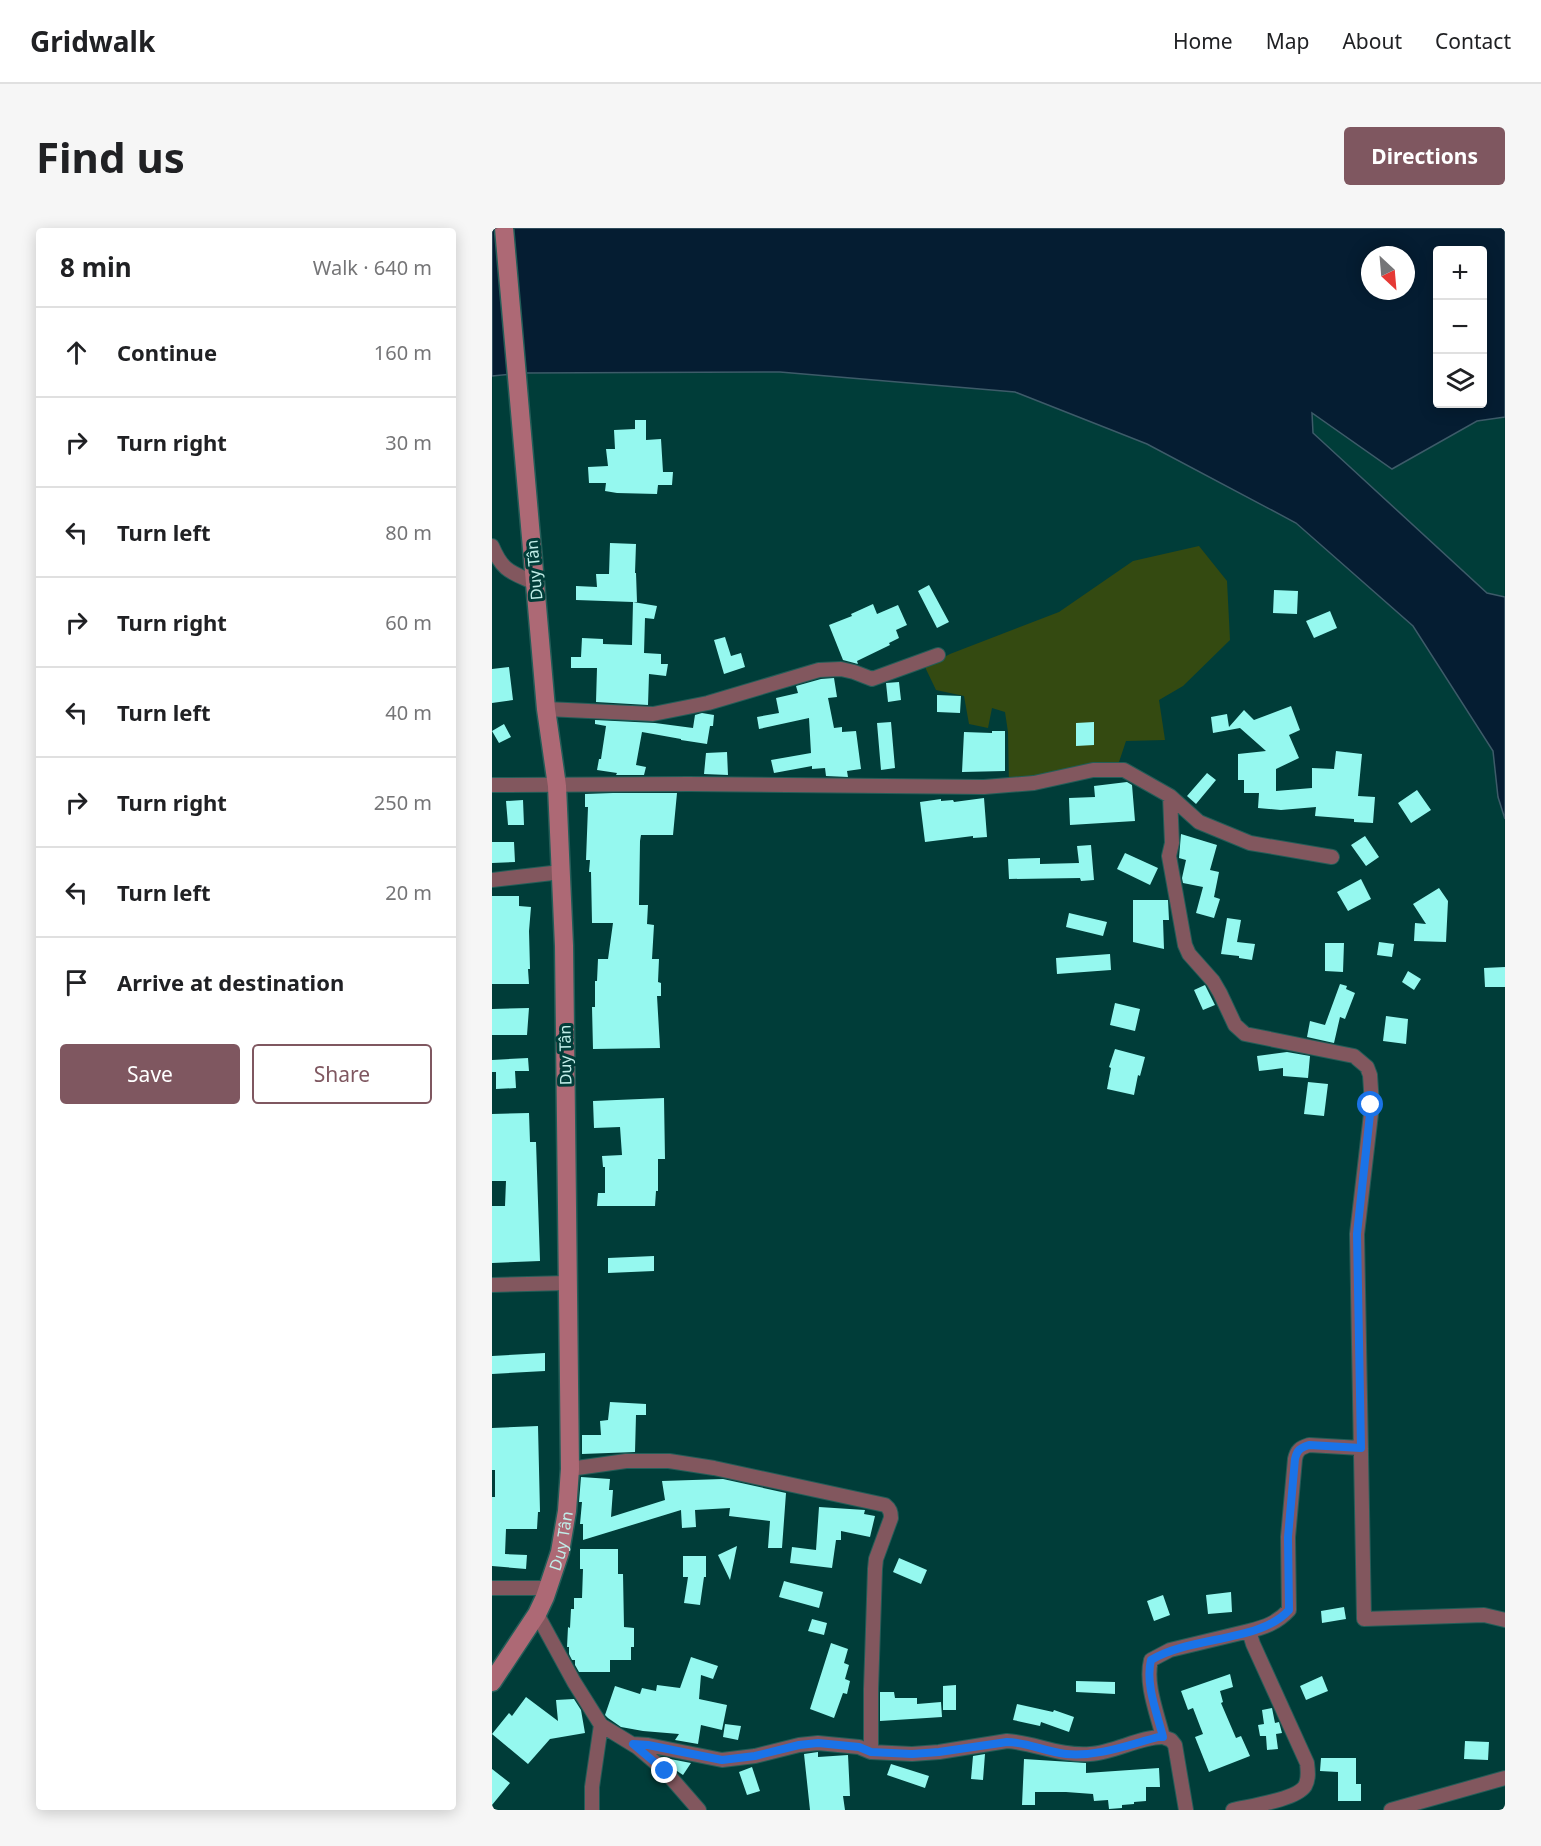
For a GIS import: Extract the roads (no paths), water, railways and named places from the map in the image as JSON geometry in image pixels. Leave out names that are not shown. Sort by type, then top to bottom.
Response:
[{"type":"street","name":"Duy Tân","points":[[492,1683],[537,1614],[548,1588],[560,1552],[567,1510],[570,1469],[564,946],[557,786],[546,709],[504,228]]},
{"type":"street","points":[[492,546],[502,565],[508,571],[535,583]]},
{"type":"street","points":[[546,709],[653,714],[708,703],[819,670],[842,669],[872,679],[938,655]]},
{"type":"street","points":[[492,786],[689,784],[984,787],[1034,783],[1094,770],[1124,770],[1170,796],[1198,822],[1250,843],[1332,857]]},
{"type":"street","points":[[1170,796],[1172,843],[1169,856],[1185,945],[1195,963],[1213,981],[1235,1025],[1245,1034],[1354,1056],[1367,1067],[1371,1075],[1371,1105],[1357,1234],[1364,1618],[1484,1615],[1505,1620]]},
{"type":"street","points":[[492,880],[561,872]]},
{"type":"street","points":[[492,1285],[567,1283]]},
{"type":"street","points":[[1163,1737],[1151,1686],[1149,1670],[1151,1660],[1170,1650],[1268,1626],[1289,1610],[1288,1537],[1297,1452],[1309,1445],[1361,1448]]},
{"type":"street","points":[[570,1469],[626,1461],[669,1461],[714,1468],[888,1507],[891,1518],[876,1559],[875,1569],[871,1752]]},
{"type":"street","points":[[492,1588],[548,1588]]},
{"type":"street","points":[[537,1614],[574,1682],[601,1725],[633,1744],[665,1771],[699,1810]]},
{"type":"street","points":[[1233,1810],[1295,1795],[1306,1785],[1308,1773],[1307,1763],[1249,1631]]},
{"type":"street","points":[[592,1810],[592,1787],[601,1725]]},
{"type":"street","points":[[633,1744],[722,1760],[755,1756],[799,1745],[818,1743],[859,1747],[871,1752],[912,1754],[1016,1742],[1066,1754],[1092,1754],[1163,1737],[1172,1740],[1175,1745],[1186,1810]]},
{"type":"street","points":[[1391,1810],[1505,1778]]},
{"type":"water","points":[[492,228],[1505,228],[1505,417],[1477,421],[1392,469],[1312,413],[1313,433],[1487,593],[1505,597],[1505,819],[1498,797],[1493,751],[1413,626],[1296,523],[1147,444],[1015,392],[780,372],[523,373],[492,376]]}]
